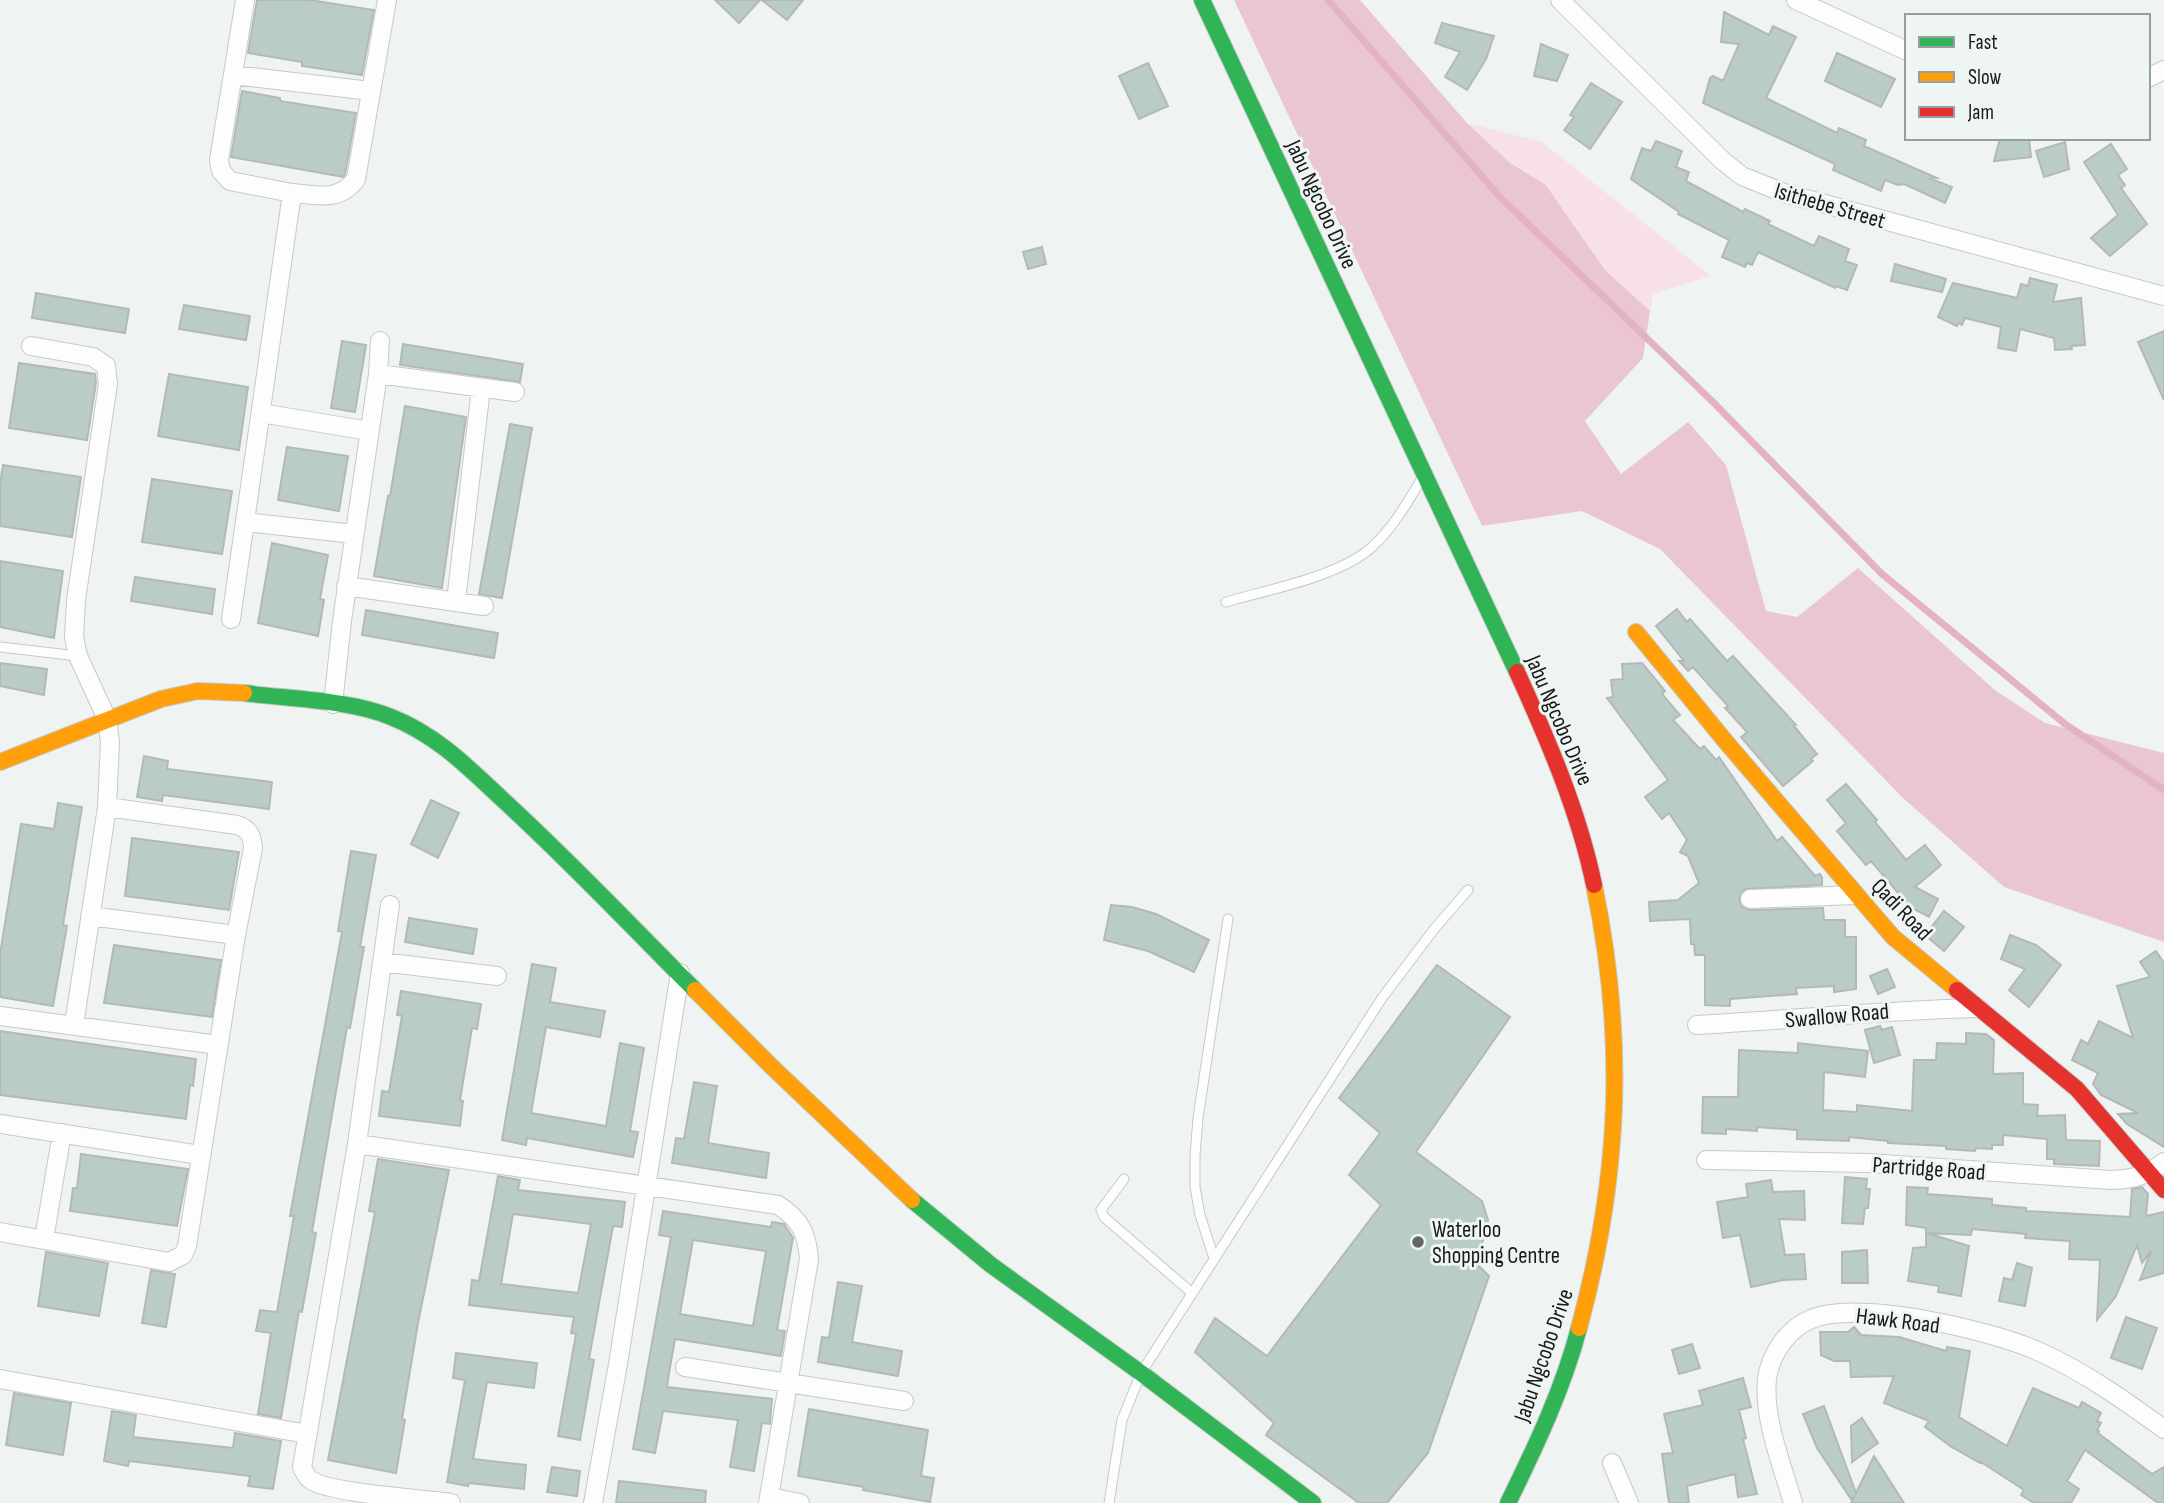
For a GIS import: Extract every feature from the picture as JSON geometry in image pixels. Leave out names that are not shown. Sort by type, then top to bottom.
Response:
[{"type":"street","points":[[245,0],[219,160],[221,171],[230,181],[237,183],[292,193],[331,196],[349,189],[356,179],[387,0]]},
{"type":"street","name":"Jabu Ngcobo Drive","points":[[1202,0],[1533,707],[1564,786],[1588,861],[1605,937],[1614,1013],[1613,1150],[1604,1221],[1589,1294],[1571,1356],[1548,1419],[1507,1503]]},
{"type":"street","name":"Isithebe Street","points":[[1560,0],[1704,145],[1742,176],[1784,193],[2164,296]]},
{"type":"street","points":[[1796,0],[1905,50]]},
{"type":"street","points":[[233,75],[371,91]]},
{"type":"street","points":[[231,620],[292,193]]},
{"type":"street","points":[[333,704],[346,586],[378,374],[380,341]]},
{"type":"street","points":[[31,346],[93,357],[106,366],[108,374],[76,600],[74,637],[78,656],[107,719],[110,742],[107,807],[74,1024]]},
{"type":"street","points":[[378,374],[515,391]]},
{"type":"street","points":[[456,601],[481,388]]},
{"type":"street","points":[[261,413],[369,431]]},
{"type":"street","points":[[245,522],[354,534]]},
{"type":"street","points":[[346,586],[484,606]]},
{"type":"street","name":"Qadi Road","points":[[1636,632],[1699,711],[1855,895],[1907,951],[2077,1089],[2157,1168],[2164,1190]]},
{"type":"street","points":[[0,762],[161,699],[198,691],[239,692],[362,708],[390,716],[419,729],[451,752],[537,831],[771,1066],[899,1189],[991,1265],[1141,1373],[1313,1503]]},
{"type":"street","points":[[0,1232],[169,1262],[183,1255],[187,1246],[236,935],[253,848],[250,832],[237,825],[107,807]]},
{"type":"street","points":[[1750,899],[1855,895]]},
{"type":"street","points":[[390,905],[357,1144],[303,1467],[305,1475],[314,1482],[342,1489],[451,1503]]},
{"type":"street","points":[[90,916],[236,935]]},
{"type":"street","points":[[382,962],[497,976]]},
{"type":"street","points":[[593,1503],[618,1364],[680,973]]},
{"type":"street","name":"Swallow Road","points":[[1697,1025],[1978,1007]]},
{"type":"street","points":[[0,1016],[218,1045]]},
{"type":"street","points":[[0,1125],[200,1155]]},
{"type":"street","points":[[44,1239],[62,1133]]},
{"type":"street","points":[[357,1144],[647,1184],[778,1205],[791,1213],[808,1240],[809,1259],[769,1500],[800,1503]]},
{"type":"street","name":"Partridge Road","points":[[1706,1160],[1868,1163],[2111,1180],[2130,1179],[2157,1168]]},
{"type":"street","name":"Hawk Road","points":[[1793,1503],[1771,1424],[1767,1378],[1777,1351],[1785,1339],[1809,1320],[1821,1317],[1843,1313],[1891,1317],[1956,1327],[2015,1342],[2067,1365],[2164,1429]]},
{"type":"street","points":[[685,1367],[904,1401]]},
{"type":"street","points":[[0,1379],[307,1434]]},
{"type":"street","points":[[1612,1463],[1629,1503]]},
{"type":"lane","points":[[1226,602],[1336,568],[1359,558],[1390,529],[1424,475]]},
{"type":"lane","points":[[0,647],[78,656]]},
{"type":"lane","points":[[1109,1503],[1122,1420],[1141,1373],[1382,998],[1434,928],[1468,890]]},
{"type":"lane","points":[[1214,1258],[1200,1215],[1195,1187],[1195,1156],[1198,1118],[1228,919]]},
{"type":"lane","points":[[1124,1179],[1101,1210],[1104,1217],[1192,1293]]},
{"type":"shaded area","points":[[1234,0],[1360,0],[1467,123],[1510,163],[1545,184],[1605,270],[1650,311],[1643,358],[1585,421],[1621,474],[1688,422],[1726,465],[1766,611],[1797,617],[1858,568],[1996,691],[2045,723],[2164,753],[2164,942],[2004,887],[1904,799],[1660,549],[1582,511],[1482,526]]},
{"type":"shaded area","points":[[1467,123],[1542,142],[1711,276],[1653,294],[1650,311],[1605,270],[1545,184],[1510,163]]},
{"type":"building","points":[[257,0],[310,0],[374,10],[362,75],[302,66],[302,62],[248,53]]},
{"type":"building","points":[[715,0],[760,0],[739,23]]},
{"type":"building","points":[[762,0],[803,0],[787,20]]},
{"type":"building","points":[[1724,12],[1769,35],[1773,26],[1796,37],[1766,98],[1837,133],[1839,128],[1866,140],[1864,146],[1937,178],[1931,179],[1952,187],[1945,203],[1904,184],[1898,185],[1885,180],[1881,191],[1833,170],[1835,164],[1703,103],[1710,78],[1713,76],[1723,81],[1739,44],[1721,42]]},
{"type":"building","points":[[1442,23],[1494,36],[1486,59],[1467,90],[1445,77],[1460,52],[1435,43]]},
{"type":"building","points":[[1541,44],[1568,55],[1557,81],[1534,76]]},
{"type":"building","points":[[1837,53],[1895,79],[1881,107],[1825,81]]},
{"type":"building","points":[[1148,63],[1168,106],[1139,119],[1119,76]]},
{"type":"building","points":[[1591,83],[1622,102],[1590,149],[1564,130],[1574,117],[1570,115]]},
{"type":"building","points":[[242,91],[280,98],[280,101],[356,113],[343,177],[231,157]]},
{"type":"building","points":[[1999,140],[2029,140],[2031,157],[1994,161]]},
{"type":"building","points":[[1656,141],[1682,151],[1676,167],[1689,172],[1686,181],[1743,212],[1745,209],[1770,221],[1768,224],[1814,246],[1819,236],[1849,249],[1845,261],[1857,265],[1847,290],[1836,286],[1835,288],[1758,252],[1752,265],[1747,263],[1745,267],[1722,257],[1729,240],[1678,214],[1679,212],[1631,179],[1642,148],[1651,151]]},
{"type":"building","points":[[2065,142],[2069,169],[2044,177],[2036,151]]},
{"type":"building","points":[[2111,144],[2127,169],[2118,175],[2125,185],[2121,188],[2147,224],[2110,256],[2091,238],[2118,215],[2084,162]]},
{"type":"building","points":[[1042,247],[1046,264],[1028,269],[1023,252]]},
{"type":"building","points":[[1895,264],[1946,279],[1942,292],[1891,281]]},
{"type":"building","points":[[2030,278],[2057,285],[2053,302],[2081,298],[2085,345],[2055,350],[2054,338],[2020,329],[2016,351],[1998,348],[2001,327],[1965,318],[1962,325],[1958,323],[1957,326],[1938,317],[1953,283],[2017,298],[2021,284],[2028,286]]},
{"type":"building","points":[[36,293],[129,309],[125,333],[32,318]]},
{"type":"building","points":[[184,305],[250,316],[246,340],[179,329]]},
{"type":"building","points":[[2164,331],[2164,400],[2138,342]]},
{"type":"building","points":[[342,341],[366,345],[355,412],[331,408]]},
{"type":"building","points":[[403,344],[523,364],[520,382],[400,365]]},
{"type":"building","points":[[19,363],[95,374],[87,440],[9,428]]},
{"type":"building","points":[[169,374],[248,387],[239,450],[158,436]]},
{"type":"building","points":[[405,406],[466,417],[442,588],[374,576]]},
{"type":"building","points":[[510,424],[532,428],[502,598],[479,594]]},
{"type":"building","points":[[287,447],[348,456],[339,511],[278,500]]},
{"type":"building","points":[[3,465],[81,477],[72,537],[0,526],[0,483]]},
{"type":"building","points":[[152,479],[232,491],[222,554],[142,542]]},
{"type":"building","points":[[272,543],[328,555],[320,599],[324,600],[318,636],[258,623]]},
{"type":"building","points":[[0,561],[63,571],[54,638],[0,627]]},
{"type":"building","points":[[135,577],[215,589],[212,614],[131,601]]},
{"type":"building","points":[[1677,609],[1687,622],[1690,619],[1727,661],[1733,656],[1796,725],[1794,726],[1817,754],[1811,759],[1813,761],[1783,786],[1741,737],[1747,732],[1725,708],[1728,706],[1693,667],[1688,671],[1679,661],[1684,661],[1656,626]]},
{"type":"building","points":[[366,610],[498,633],[494,658],[362,635]]},
{"type":"building","points":[[0,663],[47,669],[44,695],[0,686]]},
{"type":"building","points":[[1642,663],[1665,691],[1662,694],[1680,715],[1673,720],[1700,749],[1704,746],[1716,760],[1719,757],[1777,841],[1782,837],[1815,876],[1820,874],[1822,877],[1822,885],[1745,889],[1739,899],[1741,906],[1750,910],[1823,908],[1824,920],[1845,920],[1845,937],[1856,937],[1856,989],[1834,992],[1834,986],[1796,988],[1797,994],[1730,999],[1730,1006],[1705,1005],[1705,955],[1695,955],[1694,944],[1691,944],[1690,919],[1650,921],[1649,902],[1678,900],[1699,883],[1688,856],[1680,852],[1687,840],[1669,813],[1662,819],[1645,797],[1668,780],[1607,698],[1613,697],[1611,680],[1623,679],[1622,664]]},
{"type":"building","points":[[144,756],[168,761],[167,769],[272,782],[269,809],[163,795],[162,801],[137,797]]},
{"type":"building","points":[[1846,784],[1906,860],[1925,845],[1941,865],[1915,887],[1938,899],[1929,917],[1910,907],[1871,861],[1866,865],[1837,831],[1846,823],[1827,800]]},
{"type":"building","points":[[431,800],[459,813],[438,858],[411,844]]},
{"type":"building","points":[[58,803],[82,807],[63,925],[67,926],[53,1006],[0,997],[0,954],[21,824],[54,829]]},
{"type":"building","points":[[132,838],[239,852],[229,910],[125,896]]},
{"type":"building","points":[[351,851],[376,855],[360,947],[364,947],[350,1028],[347,1027],[312,1232],[316,1233],[302,1312],[299,1311],[281,1418],[258,1414],[271,1333],[256,1331],[260,1310],[277,1312],[294,1216],[290,1216],[342,932],[338,931]]},
{"type":"building","points":[[1111,905],[1132,907],[1156,914],[1209,940],[1194,972],[1148,951],[1104,940]]},
{"type":"building","points":[[1944,911],[1964,927],[1944,951],[1925,935]]},
{"type":"building","points":[[409,918],[477,929],[473,954],[405,942]]},
{"type":"building","points":[[2010,935],[2036,945],[2061,965],[2029,1007],[2009,990],[2025,969],[2001,959]]},
{"type":"building","points":[[114,945],[221,960],[212,1017],[104,1003]]},
{"type":"building","points":[[2156,951],[2164,963],[2164,1147],[2127,1124],[2118,1114],[2138,1113],[2101,1095],[2093,1084],[2098,1073],[2072,1060],[2081,1040],[2088,1044],[2099,1021],[2133,1038],[2117,986],[2150,977],[2140,962]]},
{"type":"building","points":[[532,964],[556,968],[550,1002],[605,1011],[600,1037],[546,1027],[531,1113],[606,1126],[620,1043],[644,1048],[630,1131],[638,1132],[633,1157],[527,1138],[526,1145],[502,1140]]},
{"type":"building","name":"Waterloo Shopping Centre","points":[[1437,965],[1510,1017],[1416,1152],[1482,1201],[1488,1220],[1477,1264],[1489,1276],[1428,1453],[1387,1503],[1359,1503],[1266,1435],[1274,1423],[1195,1352],[1215,1318],[1267,1356],[1381,1205],[1349,1175],[1380,1133],[1339,1098]]},
{"type":"building","points":[[1887,969],[1895,987],[1878,994],[1870,976]]},
{"type":"building","points":[[401,991],[481,1004],[477,1029],[472,1028],[460,1100],[463,1101],[460,1126],[379,1116],[382,1091],[389,1092],[402,1016],[397,1015]]},
{"type":"building","points":[[1880,1026],[1882,1030],[1892,1027],[1900,1055],[1874,1063],[1865,1030]]},
{"type":"building","points":[[0,1031],[196,1059],[186,1119],[0,1095]]},
{"type":"building","points":[[1966,1033],[1986,1034],[1994,1040],[1993,1074],[2023,1073],[2023,1104],[2038,1105],[2037,1116],[2065,1115],[2066,1140],[2100,1141],[2099,1166],[2054,1164],[2054,1159],[2047,1159],[2047,1139],[2003,1135],[2003,1145],[1992,1145],[1992,1149],[1976,1148],[1975,1151],[1849,1137],[1849,1141],[1797,1139],[1797,1130],[1757,1127],[1757,1131],[1726,1129],[1726,1134],[1702,1133],[1703,1097],[1738,1097],[1739,1050],[1798,1053],[1798,1043],[1868,1051],[1865,1077],[1824,1072],[1823,1110],[1857,1112],[1857,1105],[1912,1111],[1914,1060],[1936,1060],[1937,1043],[1966,1044]]},
{"type":"building","points":[[694,1082],[717,1086],[708,1143],[769,1153],[766,1178],[672,1163],[676,1138],[684,1139]]},
{"type":"building","points":[[81,1154],[188,1169],[177,1226],[70,1211],[73,1188],[77,1188]]},
{"type":"building","points":[[378,1159],[449,1170],[418,1323],[396,1473],[328,1460],[375,1212],[369,1211]]},
{"type":"building","points":[[498,1176],[520,1180],[518,1190],[625,1202],[622,1227],[613,1226],[589,1359],[594,1360],[580,1440],[558,1436],[576,1334],[571,1333],[574,1317],[469,1305],[472,1280],[479,1281]],"holes":[[[513,1214],[591,1224],[578,1293],[501,1284]]]},
{"type":"building","points":[[1845,1177],[1867,1179],[1866,1189],[1870,1189],[1863,1224],[1842,1223]]},
{"type":"building","points":[[1771,1180],[1773,1192],[1804,1191],[1805,1220],[1779,1219],[1785,1255],[1804,1254],[1806,1279],[1783,1280],[1751,1287],[1740,1235],[1723,1238],[1717,1202],[1748,1197],[1746,1184]]},
{"type":"building","points":[[1907,1187],[1928,1188],[1927,1194],[1992,1199],[1992,1205],[2026,1208],[2026,1211],[2130,1217],[2132,1189],[2142,1187],[2148,1194],[2146,1216],[2164,1212],[2164,1273],[2140,1280],[2151,1251],[2142,1263],[2137,1245],[2116,1296],[2097,1320],[2100,1260],[2069,1259],[2070,1241],[2025,1238],[2026,1234],[1972,1229],[1971,1235],[1927,1233],[1969,1246],[1961,1296],[1938,1292],[1939,1286],[1908,1281],[1913,1248],[1926,1247],[1926,1228],[1906,1225]]},
{"type":"building","points":[[663,1211],[771,1227],[772,1222],[784,1224],[793,1238],[777,1330],[785,1331],[781,1356],[675,1339],[669,1373],[667,1387],[772,1399],[770,1424],[762,1423],[754,1471],[730,1467],[738,1420],[663,1411],[655,1453],[633,1449],[671,1237],[659,1235]],"holes":[[[693,1240],[766,1251],[753,1326],[680,1314]]]},
{"type":"building","points":[[1867,1250],[1868,1283],[1842,1283],[1842,1252]]},
{"type":"building","points":[[46,1252],[108,1263],[99,1316],[38,1306]]},
{"type":"building","points":[[2017,1263],[2032,1268],[2025,1306],[1999,1301],[2004,1278],[2012,1280]]},
{"type":"building","points":[[151,1270],[175,1274],[166,1327],[142,1323]]},
{"type":"building","points":[[838,1282],[862,1286],[852,1342],[902,1351],[898,1376],[818,1362],[822,1337],[829,1338]]},
{"type":"building","points":[[2126,1317],[2157,1328],[2142,1369],[2111,1358]]},
{"type":"building","points":[[1854,1327],[1861,1335],[1899,1337],[1946,1351],[1947,1347],[1970,1351],[1959,1417],[2007,1446],[2033,1388],[2079,1408],[2082,1402],[2101,1413],[2097,1421],[2101,1423],[2098,1433],[2152,1474],[2164,1467],[2164,1503],[2158,1503],[2085,1450],[2067,1481],[2079,1489],[2071,1503],[2034,1503],[2021,1495],[2024,1490],[1950,1446],[1925,1427],[1929,1421],[1884,1403],[1894,1376],[1851,1377],[1850,1361],[1834,1361],[1821,1355],[1820,1332],[1848,1332]]},
{"type":"building","points":[[1692,1344],[1700,1368],[1679,1374],[1672,1350]]},
{"type":"building","points":[[456,1353],[537,1363],[534,1388],[487,1382],[473,1459],[526,1465],[524,1489],[447,1482],[465,1380],[453,1378]]},
{"type":"building","points":[[1743,1378],[1751,1407],[1739,1410],[1746,1438],[1743,1439],[1757,1494],[1738,1497],[1735,1474],[1687,1486],[1689,1503],[1669,1503],[1662,1454],[1673,1453],[1664,1414],[1703,1405],[1699,1391]]},
{"type":"building","points":[[14,1393],[71,1403],[63,1455],[6,1445]]},
{"type":"building","points":[[1824,1406],[1856,1493],[1874,1456],[1904,1503],[1851,1503],[1854,1497],[1851,1499],[1817,1448],[1803,1414]]},
{"type":"building","points":[[809,1409],[928,1430],[921,1476],[934,1478],[930,1502],[798,1476]]},
{"type":"building","points":[[112,1411],[136,1415],[133,1437],[233,1448],[235,1433],[281,1441],[273,1489],[248,1486],[250,1476],[129,1461],[128,1466],[104,1461]]},
{"type":"building","points":[[1862,1418],[1878,1443],[1852,1462],[1851,1426]]},
{"type":"building","points":[[552,1467],[580,1471],[577,1496],[547,1492]]},
{"type":"building","points":[[619,1481],[706,1491],[705,1503],[616,1503]]},
{"type":"waterway","points":[[1328,0],[1500,197],[1712,401],[1882,574],[2065,724],[2164,790]]},
{"type":"traffic: fast","points":[[1202,0],[1517,672]]},
{"type":"traffic: fast","points":[[244,693],[357,707],[391,717],[422,732],[464,763],[527,822],[695,990]]},
{"type":"traffic: fast","points":[[912,1200],[991,1265],[1141,1373],[1313,1503]]},
{"type":"traffic: fast","points":[[1508,1503],[1557,1395],[1579,1328]]},
{"type":"traffic: slow","points":[[1636,632],[1893,937],[1957,990]]},
{"type":"traffic: slow","points":[[0,762],[161,699],[198,691],[244,693]]},
{"type":"traffic: slow","points":[[1579,1328],[1603,1217],[1614,1108],[1611,998],[1594,885]]},
{"type":"traffic: slow","points":[[695,990],[912,1200]]},
{"type":"traffic: jam","points":[[1517,672],[1571,803],[1594,885]]},
{"type":"traffic: jam","points":[[1957,990],[2077,1089],[2164,1190]]},
{"type":"place","name":"Waterloo Shopping Centre","points":[[1418,1242]]}]
